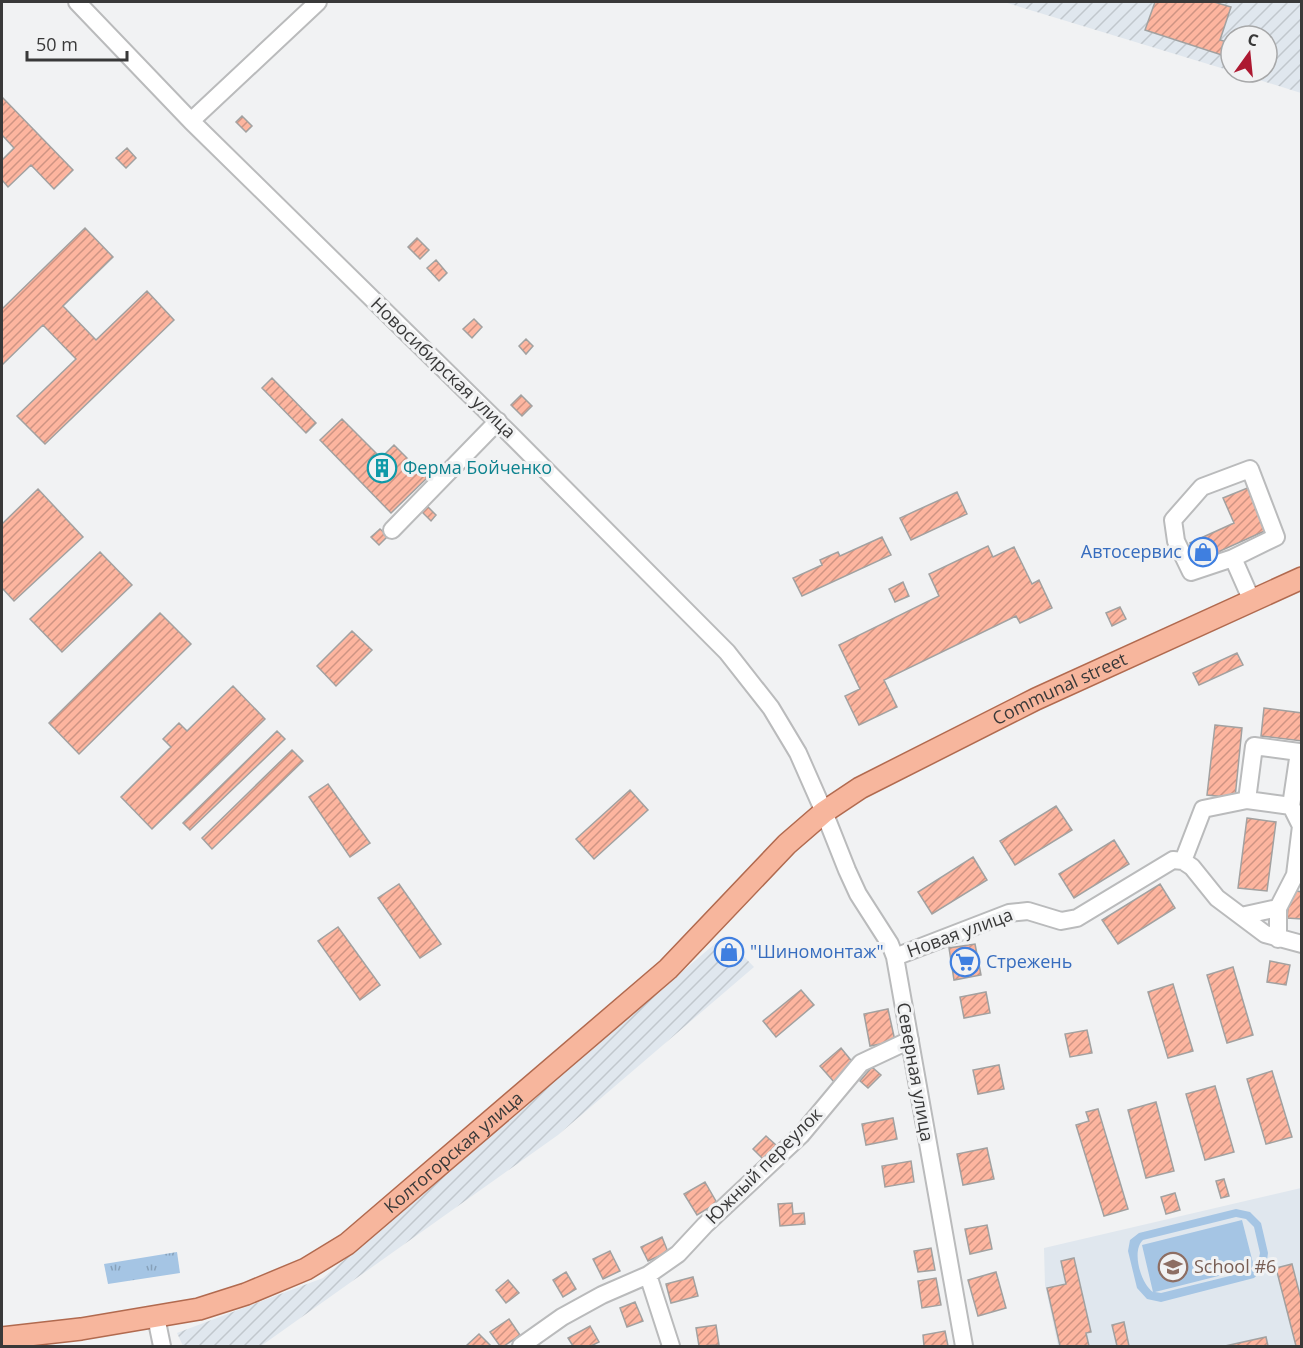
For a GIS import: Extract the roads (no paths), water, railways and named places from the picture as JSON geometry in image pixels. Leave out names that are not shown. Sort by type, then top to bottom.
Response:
[{"type":"main road","name":"Communal street","points":[[824,812],[860,788],[1036,699],[1302,578]]},
{"type":"main road","name":"Колтогорская улица","points":[[2,1338],[199,1309],[246,1294],[306,1269],[347,1244],[668,969],[787,844],[824,812]]},
{"type":"street","name":"Новосибирская улица","points":[[77,2],[191,122],[498,421],[727,652],[771,708],[793,744],[824,812]]},
{"type":"street","points":[[191,122],[318,2]]},
{"type":"street","points":[[392,530],[498,421]]},
{"type":"street","points":[[1250,469],[1276,537],[1233,558],[1191,572],[1176,541],[1173,520],[1202,487],[1250,469]]},
{"type":"street","points":[[1233,558],[1252,602]]},
{"type":"street","points":[[1247,800],[1254,746],[1299,752],[1298,773],[1291,806],[1301,826],[1298,875],[1278,908],[1278,939]]},
{"type":"street","points":[[1291,806],[1247,800],[1203,809],[1183,861],[1192,867],[1217,898],[1265,934],[1302,944]]},
{"type":"street","name":"Северная улица","points":[[824,812],[858,894],[890,944],[895,957],[964,1347]]},
{"type":"street","name":"Новая улица","points":[[895,957],[1009,913],[1028,911],[1061,921],[1077,918],[1173,861],[1183,861]]},
{"type":"street","points":[[1241,916],[1278,908]]},
{"type":"street","name":"Южный переулок","points":[[521,1347],[562,1317],[602,1295],[648,1275],[678,1254],[705,1225],[801,1135],[861,1063],[910,1040]]},
{"type":"street","points":[[648,1275],[671,1347]]},
{"type":"street","points":[[156,1317],[162,1347]]},
{"type":"place","name":"Ферма Бойченко","points":[[382,468]]},
{"type":"place","name":"Автосервис","points":[[1203,552]]},
{"type":"place","name":"\"Шиномонтаж\"","points":[[729,952]]},
{"type":"place","name":"Стрежень","points":[[965,962]]},
{"type":"place","name":"School #6","points":[[1173,1267]]}]
